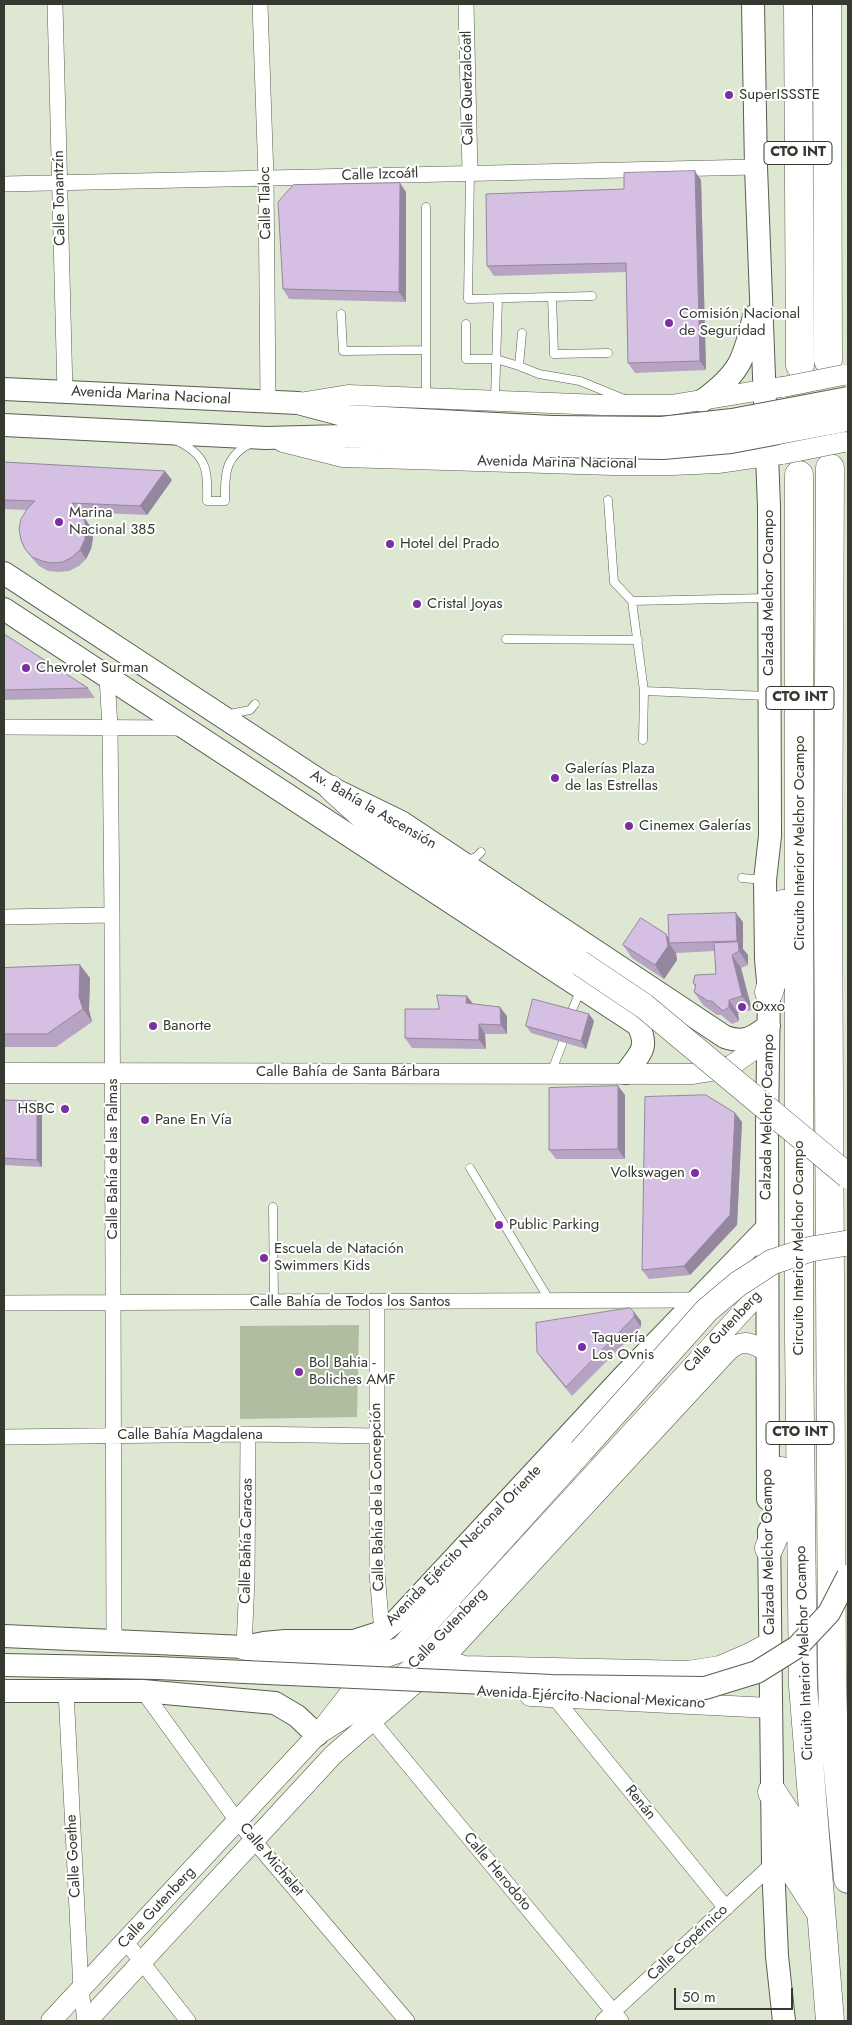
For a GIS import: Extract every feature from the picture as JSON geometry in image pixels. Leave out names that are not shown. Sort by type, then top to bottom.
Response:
[{"type":"highway","name":"CTO INT","points":[[798,4],[800,365]]},
{"type":"highway","name":"CTO INT","points":[[827,4],[843,381]]},
{"type":"highway","name":"Circuito Interior Melchor Ocampo","points":[[783,457],[800,552],[799,1337],[803,1686],[830,2021]]},
{"type":"highway","name":"Circuito Interior Melchor Ocampo","points":[[830,468],[828,895],[833,1716],[848,1879]]},
{"type":"highway","points":[[800,552],[830,655]]},
{"type":"highway","points":[[830,552],[845,584],[848,694]]},
{"type":"highway","points":[[769,992],[779,958],[783,901],[800,844]]},
{"type":"highway","points":[[769,1548],[781,1520],[783,1381],[799,1337]]},
{"type":"highway","points":[[833,1716],[848,1742]]},
{"type":"highway","points":[[772,1792],[789,1818],[794,1871],[820,1912]]},
{"type":"main road","name":"Calzada Melchor Ocampo","points":[[753,4],[756,167],[761,284],[783,457],[769,598],[770,836],[765,880],[766,959],[769,992],[767,1351],[773,1864],[776,1956],[784,2021]]},
{"type":"main road","points":[[702,401],[723,386],[735,372],[743,358],[761,284]]},
{"type":"main road","name":"Avenida Marina Nacional","points":[[4,425],[266,438],[551,436],[661,428],[732,420],[843,381]]},
{"type":"main road","points":[[783,457],[843,381]]},
{"type":"main road","name":"Avenida Marina Nacional","points":[[4,388],[298,403],[347,416],[663,448],[847,435]]},
{"type":"main road","name":"Av. Bahía la Ascensión","points":[[4,573],[331,788],[401,822],[725,1037],[735,1040],[746,1040],[769,1033]]},
{"type":"main road","name":"Av. Bahía la Ascensión","points":[[4,609],[638,1026],[644,1038],[643,1047],[626,1073]]},
{"type":"main road","points":[[331,788],[385,837],[644,1006],[848,1176]]},
{"type":"main road","name":"Avenida Ejército Nacional Oriente","points":[[4,1636],[244,1647],[284,1641],[354,1641],[382,1632],[396,1622],[622,1378],[767,1228]]},
{"type":"main road","points":[[244,1647],[337,1660],[358,1661],[376,1658],[402,1649],[707,1310],[738,1284],[772,1262],[811,1249],[848,1243]]},
{"type":"main road","points":[[4,1665],[158,1668],[552,1686],[705,1688],[757,1672],[797,1647],[829,1613],[848,1576]]},
{"type":"main road","points":[[4,1691],[144,1691],[275,1702],[297,1716],[317,1735]]},
{"type":"street","name":"Calle Tonantzín","points":[[55,4],[64,392]]},
{"type":"street","name":"Calle Tlaloc","points":[[260,4],[266,178],[268,402]]},
{"type":"street","name":"Calle Quetzalcóatl","points":[[466,4],[470,172]]},
{"type":"street","name":"Calle Izcoátl","points":[[4,184],[756,167]]},
{"type":"street","name":"Avenida Marina Nacional","points":[[298,403],[348,395],[642,406],[672,405],[774,388],[843,381]]},
{"type":"street","name":"Avenida Marina Nacional","points":[[266,438],[343,457],[673,465],[783,457],[847,435]]},
{"type":"street","name":"Calle Bahía de las Palmas","points":[[107,677],[110,726],[112,915],[114,1641]]},
{"type":"street","points":[[4,726],[185,728]]},
{"type":"street","points":[[4,917],[112,915]]},
{"type":"street","points":[[693,1074],[724,1069],[732,1065],[769,1033]]},
{"type":"street","name":"Calle Bahía de Santa Bárbara","points":[[4,1073],[693,1074]]},
{"type":"street","points":[[693,1074],[721,1085],[767,1124]]},
{"type":"street","name":"Calle Gutenberg","points":[[86,2021],[142,1964],[333,1756],[443,1659],[661,1411],[767,1285]]},
{"type":"street","name":"Calle Bahía de Todos los Santos","points":[[4,1303],[377,1303],[696,1300]]},
{"type":"street","name":"Calle Bahía de la Concepción","points":[[377,1303],[377,1573],[382,1632]]},
{"type":"street","name":"Calle Gutenberg","points":[[51,2021],[317,1735],[374,1700],[425,1657],[661,1411],[734,1346],[748,1342],[767,1351]]},
{"type":"street","points":[[622,1378],[661,1411]]},
{"type":"street","name":"Calle Bahía Magdalena","points":[[4,1437],[114,1434],[376,1436]]},
{"type":"street","name":"Calle Bahía Caracas","points":[[244,1647],[247,1580],[248,1434]]},
{"type":"street","points":[[443,1659],[464,1666],[688,1672],[720,1666],[750,1654],[770,1642]]},
{"type":"street","points":[[317,1735],[350,1693],[402,1649]]},
{"type":"street","name":"Avenida Ejército Nacional Mexicano","points":[[411,1688],[771,1708]]},
{"type":"street","name":"Calle Michelet","points":[[144,1691],[238,1822],[407,2021]]},
{"type":"street","name":"Calle Goethe","points":[[66,1692],[81,1990],[86,2021]]},
{"type":"street","name":"Renán","points":[[554,1697],[726,1908]]},
{"type":"street","name":"Calle Herodoto","points":[[373,1722],[612,2018]]},
{"type":"street","name":"Calle Copérnico","points":[[612,2018],[773,1864]]},
{"type":"street","points":[[126,1942],[188,2021]]},
{"type":"lane","points":[[470,172],[468,299],[592,296]]},
{"type":"lane","points":[[426,206],[426,398]]},
{"type":"lane","points":[[552,297],[554,354],[608,353]]},
{"type":"lane","points":[[495,401],[498,299]]},
{"type":"lane","points":[[341,314],[343,350],[425,350]]},
{"type":"lane","points":[[466,324],[466,358],[496,359],[539,374],[580,381],[642,406]]},
{"type":"lane","points":[[519,366],[522,333]]},
{"type":"lane","points":[[159,433],[189,447],[199,454],[205,466],[208,479],[207,501],[225,501],[225,479],[230,460],[250,443],[266,438]]},
{"type":"lane","points":[[608,500],[614,582],[632,601],[638,640],[644,690],[643,740]]},
{"type":"lane","points":[[632,601],[769,598]]},
{"type":"lane","points":[[506,639],[638,640]]},
{"type":"lane","points":[[644,690],[770,696]]},
{"type":"lane","points":[[211,709],[234,714],[250,710],[255,704]]},
{"type":"lane","points":[[457,860],[469,860],[476,857],[480,852]]},
{"type":"lane","points":[[742,878],[765,880]]},
{"type":"lane","points":[[570,1015],[582,988]]},
{"type":"lane","points":[[551,1073],[562,1042]]},
{"type":"lane","points":[[470,1168],[550,1301]]},
{"type":"lane","points":[[273,1207],[274,1303]]},
{"type":"green space","name":"Bol Bahia - Boliches AMF","points":[[359,1325],[357,1417],[240,1419],[240,1326]]},
{"type":"building","name":"Comisión Nacional de Seguridad","points":[[695,171],[700,361],[628,363],[626,263],[487,266],[486,194],[624,189],[624,173]]},
{"type":"building","points":[[400,183],[399,292],[283,289],[278,202],[293,185]]},
{"type":"building","name":"Marina Nacional 385","points":[[4,462],[165,471],[140,506],[72,503],[84,517],[85,539],[80,550],[72,557],[63,562],[52,563],[32,557],[25,549],[19,529],[21,519],[35,501],[4,500]]},
{"type":"building","name":"Chevrolet Surman","points":[[4,634],[88,688],[4,690]]},
{"type":"building","points":[[736,913],[737,941],[669,943],[668,915]]},
{"type":"building","points":[[641,918],[666,934],[668,946],[655,965],[623,945]]},
{"type":"building","points":[[738,942],[739,951],[732,955],[742,996],[729,1000],[729,1007],[723,1011],[712,1001],[708,1001],[694,992],[696,985],[693,983],[695,975],[716,974],[714,943]]},
{"type":"building","points":[[80,965],[79,997],[83,1009],[47,1034],[4,1034],[4,968]]},
{"type":"building","points":[[437,995],[467,996],[466,1003],[500,1007],[501,1025],[479,1024],[479,1040],[405,1038],[405,1009],[439,1009]]},
{"type":"building","points":[[533,999],[589,1014],[581,1041],[526,1026]]},
{"type":"building","points":[[618,1086],[618,1149],[549,1150],[549,1088]]},
{"type":"building","name":"Volkswagen","points":[[706,1095],[735,1113],[730,1215],[684,1266],[642,1270],[645,1097]]},
{"type":"building","points":[[4,1100],[37,1101],[37,1160],[4,1158]]},
{"type":"building","name":"Taquería Los Ovnis","points":[[630,1308],[634,1312],[634,1317],[566,1387],[537,1352],[536,1323]]},
{"type":"place","name":"SuperISSSTE","points":[[729,95]]},
{"type":"place","name":"Comisión Nacional de Seguridad","points":[[669,323]]},
{"type":"place","name":"Marina Nacional 385","points":[[59,522]]},
{"type":"place","name":"Hotel del Prado","points":[[390,544]]},
{"type":"place","name":"Cristal Joyas","points":[[417,604]]},
{"type":"place","name":"Chevrolet Surman","points":[[26,668]]},
{"type":"place","name":"Galerías Plaza de las Estrellas","points":[[555,778]]},
{"type":"place","name":"Cinemex Galerías","points":[[629,826]]},
{"type":"place","name":"Oxxo","points":[[742,1007]]},
{"type":"place","name":"Banorte","points":[[153,1026]]},
{"type":"place","name":"HSBC","points":[[65,1109]]},
{"type":"place","name":"Pane En Vía","points":[[145,1120]]},
{"type":"place","name":"Volkswagen","points":[[695,1173]]},
{"type":"place","name":"Public Parking","points":[[499,1225]]},
{"type":"place","name":"Escuela de Natación Swimmers Kids","points":[[264,1258]]},
{"type":"place","name":"Taquería Los Ovnis","points":[[582,1347]]},
{"type":"place","name":"Bol Bahia - Boliches AMF","points":[[299,1372]]}]
